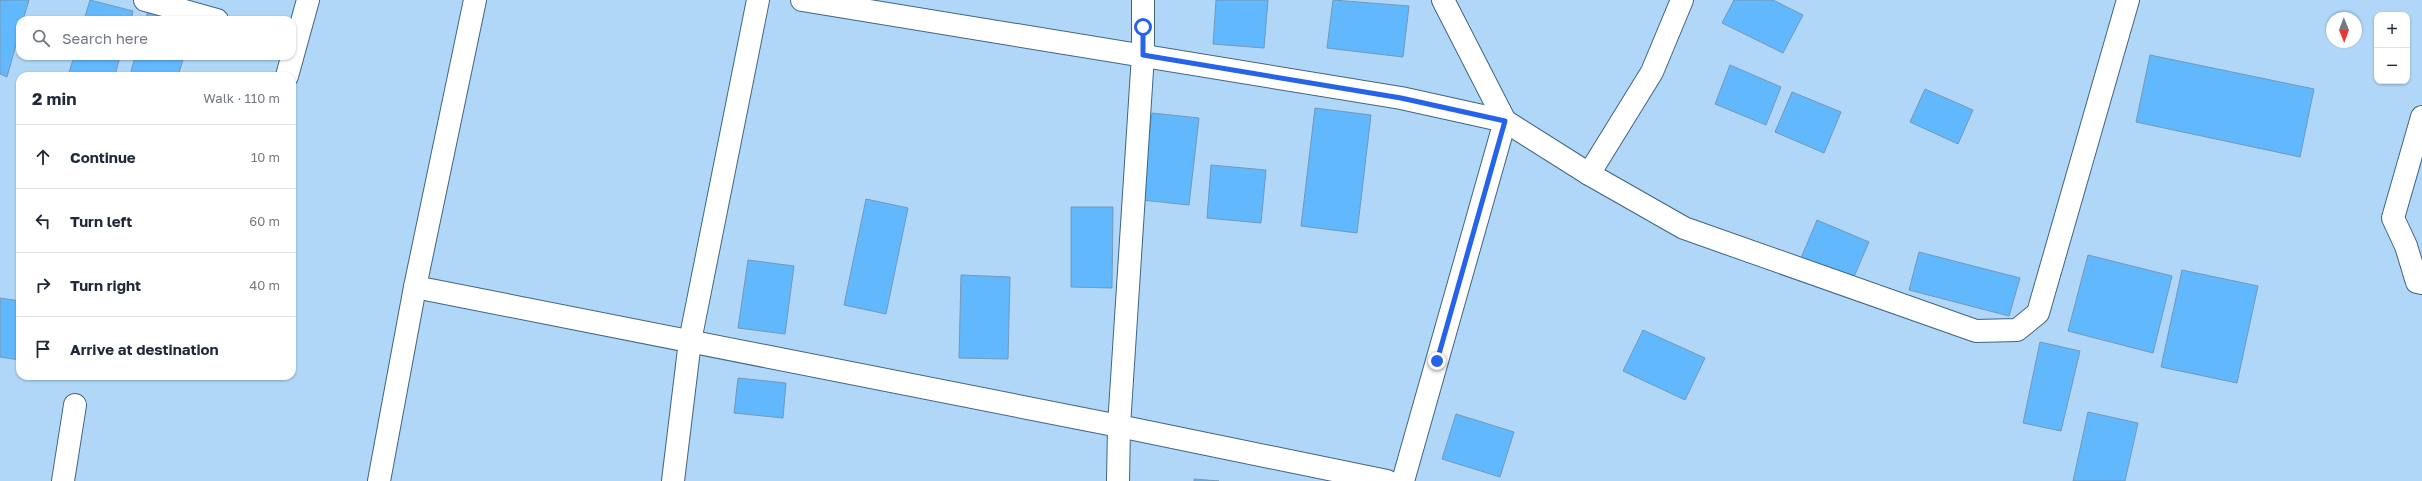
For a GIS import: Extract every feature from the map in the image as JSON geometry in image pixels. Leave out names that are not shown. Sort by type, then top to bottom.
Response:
[{"type":"street","points":[[145,0],[203,16]]},
{"type":"street","points":[[296,35],[308,0]]},
{"type":"street","points":[[380,481],[415,287],[475,0]]},
{"type":"street","points":[[673,481],[690,341],[758,0]]},
{"type":"street","points":[[802,0],[1401,98],[1505,121],[1589,174],[1684,228],[1976,330],[2017,330],[2038,313],[2128,0]]},
{"type":"street","points":[[1118,481],[1119,426],[1143,55],[1143,0]]},
{"type":"street","points":[[1403,481],[1505,121],[1443,0]]},
{"type":"street","points":[[1589,174],[1652,72],[1682,0]]},
{"type":"street","points":[[288,72],[290,60]]},
{"type":"street","points":[[2422,117],[2393,218],[2406,246],[2417,282],[2422,283]]},
{"type":"street","points":[[415,287],[1119,426],[1387,481]]},
{"type":"street","points":[[63,481],[75,405]]},
{"type":"building","points":[[0,0],[29,0],[24,16],[16,16],[16,44],[7,77],[0,74]]},
{"type":"building","points":[[90,0],[133,11],[132,16],[85,16]]},
{"type":"building","points":[[1216,0],[1268,0],[1264,48],[1213,44]]},
{"type":"building","points":[[1333,0],[1409,6],[1403,57],[1327,48]]},
{"type":"building","points":[[1734,0],[1773,0],[1803,15],[1783,53],[1722,23]]},
{"type":"building","points":[[148,12],[164,16],[146,16]]},
{"type":"building","points":[[2150,55],[2314,89],[2300,157],[2136,122]]},
{"type":"building","points":[[73,60],[119,60],[116,72],[69,72]]},
{"type":"building","points":[[134,60],[183,60],[179,72],[131,72]]},
{"type":"building","points":[[1730,65],[1781,87],[1766,125],[1715,104]]},
{"type":"building","points":[[1925,89],[1973,110],[1958,144],[1910,122]]},
{"type":"building","points":[[1792,92],[1841,112],[1824,153],[1775,132]]},
{"type":"building","points":[[1315,108],[1371,115],[1357,233],[1301,226]]},
{"type":"building","points":[[1152,113],[1199,118],[1189,205],[1142,200]]},
{"type":"building","points":[[1211,165],[1266,170],[1261,223],[1207,218]]},
{"type":"building","points":[[866,199],[908,208],[886,314],[844,305]]},
{"type":"building","points":[[1071,207],[1113,207],[1112,288],[1071,287]]},
{"type":"building","points":[[1817,220],[1869,242],[1853,279],[1801,258]]},
{"type":"building","points":[[1919,252],[2020,278],[2009,316],[1909,290]]},
{"type":"building","points":[[2088,255],[2172,276],[2153,353],[2068,331]]},
{"type":"building","points":[[748,260],[794,266],[785,334],[738,328]]},
{"type":"building","points":[[2182,270],[2258,286],[2237,383],[2161,367]]},
{"type":"building","points":[[961,275],[1010,277],[1008,359],[959,358]]},
{"type":"building","points":[[0,298],[16,300],[16,359],[0,357]]},
{"type":"building","points":[[1643,330],[1705,358],[1685,400],[1623,371]]},
{"type":"building","points":[[2040,342],[2080,351],[2061,431],[2023,423]]},
{"type":"building","points":[[738,378],[786,383],[783,418],[734,413]]},
{"type":"building","points":[[2088,412],[2138,423],[2125,481],[2073,481]]},
{"type":"building","points":[[1456,414],[1514,432],[1500,477],[1442,459]]},
{"type":"building","points":[[1194,479],[1219,481],[1194,481]]},
{"type":"route","points":[[1143,27],[1143,55],[1401,98],[1505,121],[1437,361]]}]
